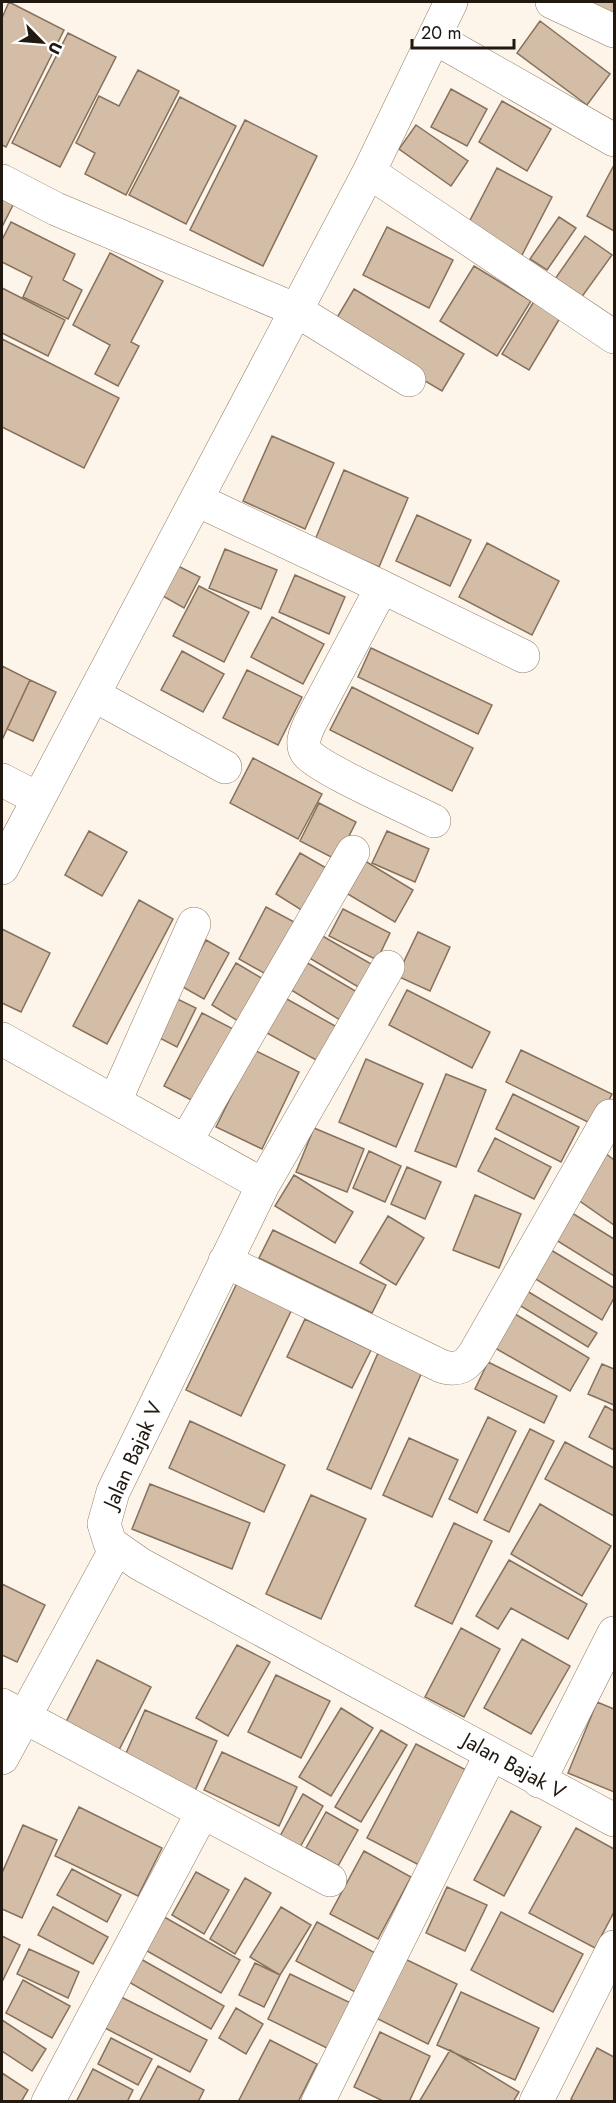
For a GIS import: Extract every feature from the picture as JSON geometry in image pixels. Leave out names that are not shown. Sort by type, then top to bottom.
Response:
[{"type":"street","points":[[2,868],[37,798],[197,500],[294,309],[369,172],[451,2]]},
{"type":"street","points":[[552,2],[615,32]]},
{"type":"street","points":[[435,38],[615,140]]},
{"type":"street","points":[[369,172],[615,337]]},
{"type":"street","points":[[2,181],[56,209],[294,309],[409,380]]},
{"type":"street","points":[[197,500],[523,656]]},
{"type":"street","points":[[382,587],[310,723],[303,742],[305,748],[321,764],[435,821]]},
{"type":"street","points":[[94,695],[225,767]]},
{"type":"street","points":[[2,780],[37,798]]},
{"type":"street","points":[[186,1141],[353,852]]},
{"type":"street","points":[[115,1101],[194,924]]},
{"type":"street","name":"Jalan Bajak V","points":[[388,967],[264,1185],[225,1261],[113,1492],[104,1524],[110,1543],[116,1549],[539,1781],[615,1820]]},
{"type":"street","points":[[2,1039],[264,1185]]},
{"type":"street","points":[[225,1261],[441,1366],[456,1369],[464,1366],[475,1353],[610,1116]]},
{"type":"street","points":[[2,1758],[12,1711],[116,1549]]},
{"type":"street","points":[[539,1781],[615,1633]]},
{"type":"street","points":[[12,1711],[330,1880]]},
{"type":"street","points":[[318,2102],[491,1754]]},
{"type":"street","points":[[48,2102],[202,1813]]},
{"type":"street","points":[[536,2102],[615,1947]]},
{"type":"building","points":[[9,2],[64,30],[6,147],[2,145],[2,18]]},
{"type":"building","points":[[571,2],[614,2],[614,25]]},
{"type":"building","points":[[540,21],[610,74],[587,105],[517,53]]},
{"type":"building","points":[[68,33],[116,57],[60,167],[12,143]]},
{"type":"building","points":[[138,70],[179,91],[126,195],[85,174],[95,153],[76,143],[99,96],[119,106]]},
{"type":"building","points":[[451,89],[487,109],[467,146],[431,127]]},
{"type":"building","points":[[180,97],[236,126],[186,224],[129,195]]},
{"type":"building","points":[[502,101],[551,129],[527,171],[479,142]]},
{"type":"building","points":[[245,120],[317,156],[263,266],[190,230]]},
{"type":"building","points":[[416,125],[468,161],[451,186],[399,149]]},
{"type":"building","points":[[614,165],[614,231],[587,216]]},
{"type":"building","points":[[497,168],[552,197],[521,257],[466,228]]},
{"type":"building","points":[[2,190],[17,197],[2,227]]},
{"type":"building","points":[[559,217],[576,228],[547,270],[530,259]]},
{"type":"building","points":[[11,222],[75,254],[63,280],[82,290],[68,319],[23,297],[32,277],[2,262],[2,240]]},
{"type":"building","points":[[387,227],[453,260],[429,308],[363,275]]},
{"type":"building","points":[[585,236],[612,255],[581,298],[555,279]]},
{"type":"building","points":[[110,253],[163,281],[131,342],[139,346],[118,386],[95,374],[110,345],[73,325]]},
{"type":"building","points":[[474,266],[531,301],[497,356],[440,321]]},
{"type":"building","points":[[2,288],[65,320],[48,356],[2,333]]},
{"type":"building","points":[[354,289],[464,354],[442,391],[332,326]]},
{"type":"building","points":[[536,298],[563,313],[529,370],[502,354]]},
{"type":"building","points":[[2,339],[119,398],[84,468],[2,427]]},
{"type":"building","points":[[272,436],[334,463],[305,529],[243,501]]},
{"type":"building","points":[[344,470],[408,498],[379,567],[315,540]]},
{"type":"building","points":[[417,515],[471,540],[450,586],[396,561]]},
{"type":"building","points":[[487,543],[559,581],[532,635],[459,597]]},
{"type":"building","points":[[225,549],[277,570],[261,609],[209,588]]},
{"type":"building","points":[[176,565],[200,577],[184,608],[161,595]]},
{"type":"building","points":[[295,575],[345,597],[329,634],[279,612]]},
{"type":"building","points":[[199,586],[249,612],[224,662],[173,636]]},
{"type":"building","points":[[272,617],[324,644],[303,684],[251,657]]},
{"type":"building","points":[[371,648],[492,705],[478,734],[358,677]]},
{"type":"building","points":[[182,651],[224,674],[203,712],[161,690]]},
{"type":"building","points":[[2,666],[30,680],[2,740]]},
{"type":"building","points":[[247,670],[302,697],[278,745],[223,718]]},
{"type":"building","points":[[30,680],[56,692],[33,741],[7,729]]},
{"type":"building","points":[[352,687],[473,748],[452,791],[330,730]]},
{"type":"building","points":[[253,758],[322,794],[298,839],[230,803]]},
{"type":"building","points":[[319,803],[356,822],[337,860],[300,841]]},
{"type":"building","points":[[89,831],[127,852],[102,896],[65,875]]},
{"type":"building","points":[[387,831],[429,849],[415,882],[372,863]]},
{"type":"building","points":[[300,853],[328,869],[303,911],[276,894]]},
{"type":"building","points":[[365,861],[413,890],[395,922],[346,893]]},
{"type":"building","points":[[139,900],[173,919],[107,1044],[73,1026]]},
{"type":"building","points":[[266,907],[298,924],[271,977],[239,959]]},
{"type":"building","points":[[343,909],[390,933],[377,960],[329,936]]},
{"type":"building","points":[[2,929],[50,953],[21,1012],[2,1003]]},
{"type":"building","points":[[418,932],[450,947],[430,991],[397,976]]},
{"type":"building","points":[[319,934],[373,965],[360,988],[306,956]]},
{"type":"building","points":[[206,940],[229,953],[204,999],[181,986]]},
{"type":"building","points":[[304,961],[357,992],[340,1020],[288,988]]},
{"type":"building","points":[[236,963],[268,982],[243,1024],[212,1005]]},
{"type":"building","points":[[407,990],[490,1032],[472,1068],[389,1025]]},
{"type":"building","points":[[167,994],[196,1008],[177,1047],[148,1032]]},
{"type":"building","points":[[285,998],[337,1027],[318,1061],[265,1032]]},
{"type":"building","points":[[202,1013],[237,1031],[199,1104],[164,1086]]},
{"type":"building","points":[[254,1050],[299,1072],[262,1149],[216,1127]]},
{"type":"building","points":[[521,1050],[612,1094],[596,1126],[506,1082]]},
{"type":"building","points":[[366,1059],[423,1084],[396,1147],[339,1122]]},
{"type":"building","points":[[446,1074],[486,1090],[456,1167],[415,1151]]},
{"type":"building","points":[[513,1094],[579,1127],[561,1162],[496,1129]]},
{"type":"building","points":[[314,1128],[364,1149],[347,1192],[296,1172]]},
{"type":"building","points":[[495,1138],[551,1167],[534,1199],[478,1171]]},
{"type":"building","points":[[369,1151],[401,1166],[385,1202],[353,1188]]},
{"type":"building","points":[[604,1152],[614,1160],[614,1225],[574,1197]]},
{"type":"building","points":[[407,1167],[441,1182],[425,1219],[391,1204]]},
{"type":"building","points":[[294,1175],[353,1212],[335,1243],[275,1206]]},
{"type":"building","points":[[475,1195],[521,1214],[499,1268],[453,1250]]},
{"type":"building","points":[[572,1213],[614,1239],[614,1276],[556,1240]]},
{"type":"building","points":[[388,1216],[424,1238],[396,1285],[360,1263]]},
{"type":"building","points":[[273,1230],[386,1285],[372,1313],[259,1258]]},
{"type":"building","points":[[551,1250],[614,1288],[614,1298],[602,1320],[534,1278]]},
{"type":"building","points":[[238,1281],[293,1307],[241,1416],[186,1390]]},
{"type":"building","points":[[527,1291],[597,1333],[588,1347],[519,1305]]},
{"type":"building","points":[[515,1314],[589,1358],[570,1391],[495,1348]]},
{"type":"building","points":[[305,1319],[371,1350],[352,1388],[287,1357]]},
{"type":"building","points":[[378,1353],[422,1372],[371,1489],[327,1469]]},
{"type":"building","points":[[488,1362],[557,1396],[544,1423],[475,1389]]},
{"type":"building","points":[[602,1364],[614,1369],[614,1405],[588,1394]]},
{"type":"building","points":[[605,1406],[614,1411],[614,1450],[589,1437]]},
{"type":"building","points":[[488,1417],[516,1431],[477,1513],[449,1499]]},
{"type":"building","points":[[190,1421],[285,1465],[264,1512],[169,1468]]},
{"type":"building","points":[[530,1429],[554,1441],[509,1532],[484,1520]]},
{"type":"building","points":[[409,1438],[458,1460],[432,1517],[383,1495]]},
{"type":"building","points":[[565,1442],[614,1468],[614,1516],[545,1479]]},
{"type":"building","points":[[150,1484],[250,1523],[232,1569],[132,1529]]},
{"type":"building","points":[[311,1495],[366,1519],[321,1619],[266,1594]]},
{"type":"building","points":[[540,1504],[611,1546],[582,1596],[511,1554]]},
{"type":"building","points":[[454,1523],[492,1541],[452,1624],[415,1606]]},
{"type":"building","points":[[509,1560],[587,1604],[568,1639],[511,1608],[498,1629],[476,1616]]},
{"type":"building","points":[[2,1584],[45,1605],[17,1662],[2,1655]]},
{"type":"building","points":[[461,1628],[500,1649],[464,1717],[425,1697]]},
{"type":"building","points":[[522,1639],[570,1666],[531,1734],[484,1708]]},
{"type":"building","points":[[237,1645],[270,1662],[228,1736],[196,1718]]},
{"type":"building","points":[[97,1660],[151,1687],[119,1750],[65,1724]]},
{"type":"building","points":[[276,1675],[330,1701],[301,1758],[248,1732]]},
{"type":"building","points":[[597,1702],[614,1709],[614,1792],[568,1773]]},
{"type":"building","points":[[341,1708],[373,1728],[331,1796],[299,1777]]},
{"type":"building","points":[[145,1710],[217,1741],[195,1791],[123,1760]]},
{"type":"building","points":[[381,1730],[407,1745],[361,1822],[335,1807]]},
{"type":"building","points":[[416,1744],[468,1771],[419,1865],[367,1838]]},
{"type":"building","points":[[222,1752],[297,1787],[279,1826],[204,1790]]},
{"type":"building","points":[[303,1794],[323,1806],[299,1849],[279,1838]]},
{"type":"building","points":[[79,1807],[162,1848],[138,1896],[55,1856]]},
{"type":"building","points":[[511,1811],[541,1827],[504,1896],[474,1880]]},
{"type":"building","points":[[326,1812],[358,1830],[338,1866],[306,1848]]},
{"type":"building","points":[[23,1825],[57,1840],[22,1918],[2,1909],[2,1873]]},
{"type":"building","points":[[576,1828],[614,1849],[614,1912],[595,1948],[529,1913]]},
{"type":"building","points":[[364,1851],[411,1877],[378,1939],[330,1914]]},
{"type":"building","points":[[72,1869],[121,1895],[107,1922],[57,1895]]},
{"type":"building","points":[[196,1872],[229,1890],[204,1934],[172,1915]]},
{"type":"building","points":[[245,1878],[271,1893],[235,1954],[210,1939]]},
{"type":"building","points":[[447,1887],[487,1905],[465,1951],[426,1933]]},
{"type":"building","points":[[53,1907],[108,1937],[93,1964],[38,1935]]},
{"type":"building","points":[[281,1907],[311,1925],[280,1975],[250,1957]]},
{"type":"building","points":[[501,1912],[583,1954],[553,2012],[471,1970]]},
{"type":"building","points":[[159,1914],[240,1960],[221,1993],[140,1947]]},
{"type":"building","points":[[317,1922],[379,1955],[359,1994],[296,1961]]},
{"type":"building","points":[[2,1936],[20,1945],[2,1982]]},
{"type":"building","points":[[29,1949],[79,1972],[68,1998],[17,1974]]},
{"type":"building","points":[[139,1958],[224,2006],[211,2029],[127,1981]]},
{"type":"building","points":[[403,1958],[457,1984],[428,2044],[374,2017]]},
{"type":"building","points":[[255,1963],[280,1975],[264,2007],[239,1995]]},
{"type":"building","points":[[290,1974],[355,2005],[333,2051],[268,2019]]},
{"type":"building","points":[[23,1980],[70,2006],[52,2038],[6,2013]]},
{"type":"building","points":[[461,1992],[539,2028],[515,2080],[437,2045]]},
{"type":"building","points":[[119,1996],[207,2040],[190,2072],[103,2027]]},
{"type":"building","points":[[236,2008],[263,2024],[246,2054],[219,2038]]},
{"type":"building","points":[[2,2020],[46,2049],[32,2071],[2,2051]]},
{"type":"building","points":[[380,2032],[430,2056],[409,2102],[385,2102],[354,2087]]},
{"type":"building","points":[[111,2038],[152,2059],[138,2085],[98,2064]]},
{"type":"building","points":[[270,2040],[317,2064],[298,2102],[238,2102]]},
{"type":"building","points":[[597,2048],[614,2057],[614,2102],[575,2102],[571,2099]]},
{"type":"building","points":[[450,2050],[519,2092],[513,2102],[419,2102]]},
{"type":"building","points":[[158,2066],[204,2090],[198,2102],[139,2102]]},
{"type":"building","points":[[93,2069],[133,2090],[127,2102],[76,2102]]},
{"type":"building","points":[[2,2073],[28,2090],[21,2102],[2,2102]]}]
